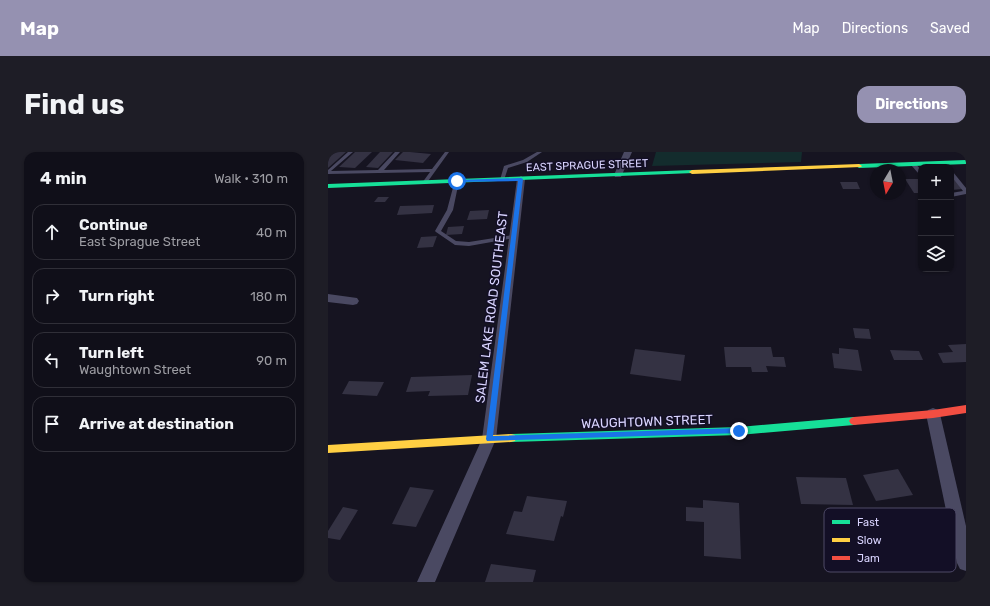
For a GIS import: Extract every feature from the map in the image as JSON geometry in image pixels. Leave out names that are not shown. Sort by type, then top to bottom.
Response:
[{"type":"street","points":[[618,175],[628,152]]},
{"type":"street","name":"EAST SPRAGUE STREET","points":[[951,164],[966,162]]},
{"type":"street","name":"EAST SPRAGUE STREET","points":[[328,186],[918,164]]},
{"type":"street","name":"SALEM LAKE ROAD SOUTHEAST","points":[[426,582],[490,439],[521,179]]},
{"type":"street","points":[[328,298],[353,301]]},
{"type":"street","name":"WAUGHTOWN STREET","points":[[328,449],[490,439],[739,431],[933,414],[966,409]]},
{"type":"street","points":[[933,414],[954,508]]},
{"type":"street","points":[[956,518],[966,563]]},
{"type":"lane","points":[[328,173],[351,152]]},
{"type":"lane","points":[[379,172],[398,152]]},
{"type":"lane","points":[[424,183],[447,152]]},
{"type":"lane","points":[[502,180],[506,167],[525,161],[540,152]]},
{"type":"lane","points":[[913,164],[918,170]]},
{"type":"lane","points":[[328,173],[434,170]]},
{"type":"lane","points":[[954,177],[966,191],[964,193],[954,195]]},
{"type":"lane","points":[[457,181],[450,210],[438,231],[455,243],[469,244],[513,237]]},
{"type":"green space","points":[[656,152],[802,152],[801,162],[652,166]]},
{"type":"building","points":[[334,152],[346,152],[328,168],[328,158]]},
{"type":"building","points":[[355,152],[372,152],[355,168],[339,167]]},
{"type":"building","points":[[380,152],[393,152],[378,168],[366,167]]},
{"type":"building","points":[[403,152],[431,154],[423,163],[395,160]]},
{"type":"building","points":[[906,179],[918,179],[918,193],[914,193]]},
{"type":"building","points":[[954,179],[963,189],[954,190]]},
{"type":"building","points":[[840,182],[857,182],[860,189],[843,189]]},
{"type":"building","points":[[378,197],[389,197],[385,202],[374,202]]},
{"type":"building","points":[[434,205],[432,213],[397,215],[400,206]]},
{"type":"building","points":[[489,210],[487,219],[467,220],[470,211]]},
{"type":"building","points":[[464,226],[462,234],[446,235],[448,227]]},
{"type":"building","points":[[437,236],[433,247],[417,248],[421,237]]},
{"type":"building","points":[[853,328],[869,329],[871,339],[855,338]]},
{"type":"building","points":[[966,344],[966,362],[943,363],[938,353],[953,352],[948,345]]},
{"type":"building","points":[[724,347],[771,347],[773,357],[784,357],[786,367],[766,366],[768,372],[752,372],[751,367],[726,367]]},
{"type":"building","points":[[839,348],[858,350],[862,371],[834,368],[832,353],[839,354]]},
{"type":"building","points":[[635,349],[685,355],[681,381],[630,374]]},
{"type":"building","points":[[890,350],[919,351],[923,360],[894,360]]},
{"type":"building","points":[[472,375],[468,395],[428,396],[430,391],[406,392],[411,377]]},
{"type":"building","points":[[349,381],[384,382],[377,396],[342,394]]},
{"type":"building","points":[[898,469],[913,495],[876,501],[863,475]]},
{"type":"building","points":[[796,477],[846,478],[853,505],[801,504]]},
{"type":"building","points":[[410,487],[434,490],[416,527],[392,524]]},
{"type":"building","points":[[527,496],[567,501],[554,541],[506,534],[514,511],[522,512]]},
{"type":"building","points":[[703,500],[739,503],[741,559],[704,556],[704,522],[686,521],[686,507],[703,508]]},
{"type":"building","points":[[343,507],[358,510],[340,540],[328,538],[328,531]]},
{"type":"building","points":[[491,564],[536,570],[533,582],[485,582]]},
{"type":"traffic: fast","points":[[859,166],[966,162]]},
{"type":"traffic: fast","points":[[328,186],[692,172]]},
{"type":"traffic: fast","points":[[511,438],[739,431],[854,421]]},
{"type":"traffic: slow","points":[[692,172],[859,166]]},
{"type":"traffic: slow","points":[[328,449],[511,438]]},
{"type":"traffic: jam","points":[[854,421],[933,414],[966,409]]},
{"type":"route","points":[[457,181],[521,179],[490,439],[739,431]]}]
